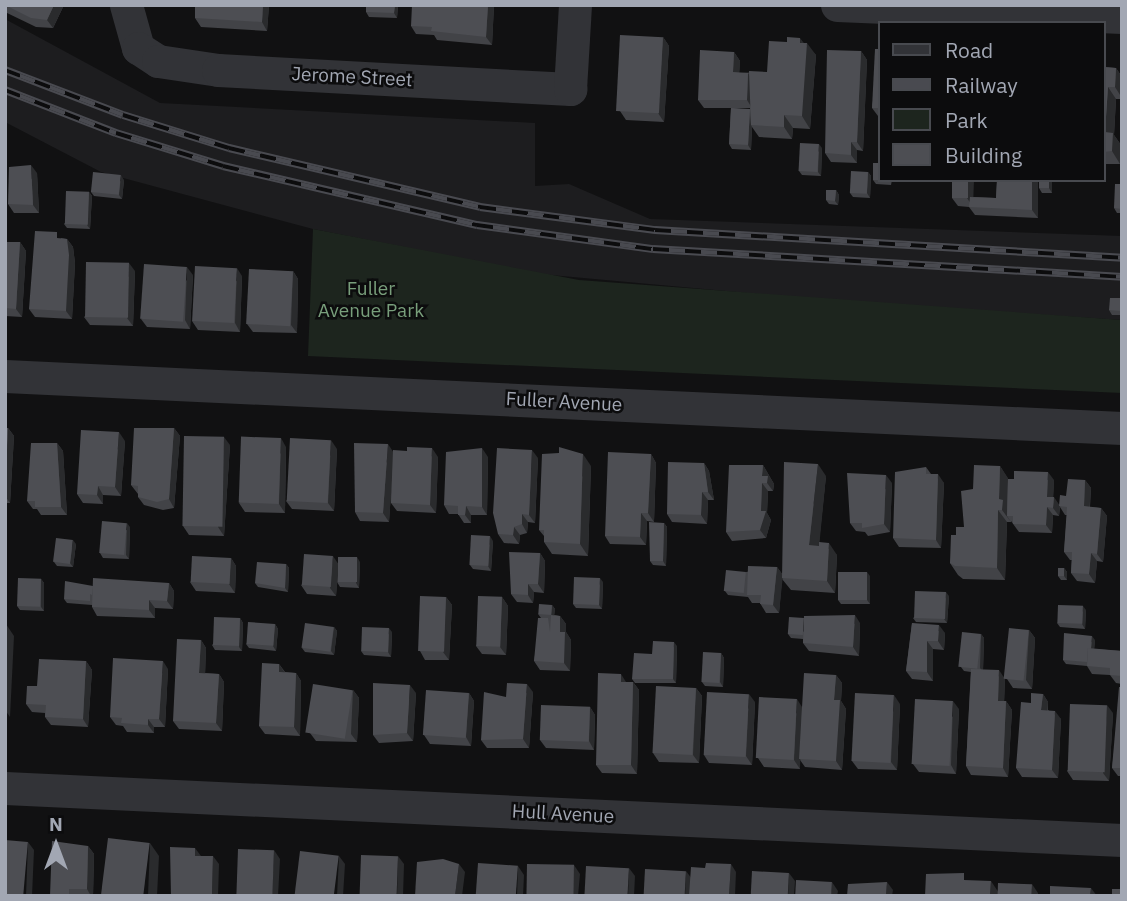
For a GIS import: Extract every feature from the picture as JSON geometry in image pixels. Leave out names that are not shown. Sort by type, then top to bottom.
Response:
[{"type":"street","name":"Jerome Street","points":[[125,5],[138,48],[158,61],[218,70],[570,89],[575,5]]},
{"type":"street","points":[[837,5],[1122,17]]},
{"type":"street","name":"Fuller Avenue","points":[[5,376],[1122,428]]},
{"type":"street","name":"Hull Avenue","points":[[5,788],[1122,840]]},
{"type":"shaded area","points":[[5,19],[160,103],[535,123],[535,186],[569,184],[650,219],[1122,236],[1122,320],[835,301],[540,274],[313,229],[101,172],[5,122]]},
{"type":"green space","name":"Fuller Avenue Park","points":[[313,229],[579,280],[1122,320],[1122,393],[308,356]]},
{"type":"building","points":[[5,5],[54,5],[47,20],[31,18]]},
{"type":"building","points":[[195,5],[263,5],[262,22],[195,18]]},
{"type":"building","points":[[366,5],[395,5],[394,13],[366,12]]},
{"type":"building","points":[[412,5],[488,5],[486,37],[411,26]]},
{"type":"building","points":[[620,35],[663,37],[659,113],[616,111]]},
{"type":"building","points":[[787,37],[800,38],[800,43],[807,43],[802,116],[784,115],[784,127],[751,125],[749,71],[767,72],[769,41],[787,42]]},
{"type":"building","points":[[875,49],[878,49],[878,108],[872,108]]},
{"type":"building","points":[[700,50],[734,52],[733,72],[748,73],[747,100],[698,100]]},
{"type":"building","points":[[827,50],[861,51],[857,142],[851,142],[851,155],[825,153]]},
{"type":"building","points":[[1106,67],[1116,68],[1115,87],[1108,87],[1106,117]]},
{"type":"building","points":[[731,108],[750,109],[748,145],[729,144]]},
{"type":"building","points":[[1106,132],[1113,133],[1112,151],[1106,152]]},
{"type":"building","points":[[800,143],[819,144],[818,172],[799,171]]},
{"type":"building","points":[[873,163],[878,163],[878,180],[873,180]]},
{"type":"building","points":[[31,165],[33,205],[8,204],[9,167]]},
{"type":"building","points":[[851,171],[868,172],[867,194],[850,193]]},
{"type":"building","points":[[93,172],[121,175],[119,195],[91,192]]},
{"type":"building","points":[[952,182],[968,182],[968,198],[952,198]]},
{"type":"building","points":[[997,182],[1032,182],[1032,210],[969,207],[970,197],[996,198]]},
{"type":"building","points":[[1039,182],[1049,182],[1049,188],[1039,188]]},
{"type":"building","points":[[1115,184],[1122,184],[1122,209],[1114,208]]},
{"type":"building","points":[[826,190],[836,190],[835,201],[826,200]]},
{"type":"building","points":[[66,191],[89,192],[88,225],[65,224]]},
{"type":"building","points":[[35,231],[57,232],[57,238],[67,239],[69,255],[66,311],[29,309]]},
{"type":"building","points":[[5,242],[20,242],[16,309],[5,308]]},
{"type":"building","points":[[86,262],[129,263],[128,318],[85,317]]},
{"type":"building","points":[[144,264],[187,267],[183,322],[140,319]]},
{"type":"building","points":[[195,266],[237,268],[234,323],[192,321]]},
{"type":"building","points":[[249,269],[293,271],[290,326],[246,324]]},
{"type":"building","points":[[1110,298],[1122,298],[1122,311],[1109,310]]},
{"type":"building","points":[[5,428],[8,428],[5,479]]},
{"type":"building","points":[[134,428],[174,428],[169,499],[157,502],[138,497],[138,486],[131,485]]},
{"type":"building","points":[[81,430],[119,432],[115,487],[98,486],[97,495],[77,494]]},
{"type":"building","points":[[184,436],[224,437],[222,527],[182,526]]},
{"type":"building","points":[[241,437],[281,438],[279,504],[239,503]]},
{"type":"building","points":[[290,438],[331,440],[328,503],[287,501]]},
{"type":"building","points":[[31,443],[57,443],[61,507],[35,507],[35,501],[27,501]]},
{"type":"building","points":[[354,443],[388,444],[383,513],[355,512]]},
{"type":"building","points":[[407,447],[432,448],[430,505],[391,503],[393,450],[407,451]]},
{"type":"building","points":[[559,447],[583,454],[580,544],[544,542],[544,530],[539,530],[542,454],[559,453]]},
{"type":"building","points":[[482,448],[482,507],[466,506],[465,515],[458,515],[458,506],[444,505],[446,452]]},
{"type":"building","points":[[497,448],[532,450],[529,515],[522,514],[522,524],[514,527],[513,535],[498,534],[493,513]]},
{"type":"building","points":[[608,452],[651,454],[648,513],[641,513],[640,537],[605,536]]},
{"type":"building","points":[[668,462],[704,463],[708,492],[702,492],[701,515],[667,514]]},
{"type":"building","points":[[784,462],[818,464],[809,545],[829,543],[827,581],[782,578]]},
{"type":"building","points":[[729,465],[763,465],[762,476],[768,476],[767,483],[762,483],[761,511],[766,511],[760,530],[726,532]]},
{"type":"building","points":[[974,465],[1000,466],[999,499],[1003,500],[1002,510],[998,510],[997,568],[955,566],[950,563],[951,535],[956,535],[956,527],[964,527],[961,491],[973,489]]},
{"type":"building","points":[[926,467],[926,474],[938,474],[936,540],[893,538],[895,472]]},
{"type":"building","points":[[1014,471],[1048,472],[1047,497],[1054,497],[1053,508],[1047,507],[1046,525],[1013,524],[1013,516],[1007,516],[1008,479],[1014,479]]},
{"type":"building","points":[[847,473],[886,475],[884,524],[862,528],[862,523],[850,523]]},
{"type":"building","points":[[1068,479],[1085,480],[1084,506],[1101,508],[1097,554],[1091,553],[1089,574],[1071,573],[1072,552],[1064,552],[1067,507],[1059,506],[1060,495],[1066,496]]},
{"type":"building","points":[[102,521],[127,523],[124,555],[99,553]]},
{"type":"building","points":[[649,522],[664,523],[663,561],[650,561]]},
{"type":"building","points":[[471,535],[490,536],[488,566],[469,565]]},
{"type":"building","points":[[56,538],[73,540],[70,564],[53,562]]},
{"type":"building","points":[[509,552],[540,553],[538,584],[528,584],[528,595],[511,594]]},
{"type":"building","points":[[304,554],[333,556],[331,587],[302,585]]},
{"type":"building","points":[[192,556],[231,558],[230,584],[191,582]]},
{"type":"building","points":[[338,557],[357,557],[357,582],[338,582]]},
{"type":"building","points":[[257,562],[286,564],[285,588],[255,583]]},
{"type":"building","points":[[748,566],[777,567],[773,605],[760,604],[761,595],[747,595]]},
{"type":"building","points":[[1058,568],[1064,568],[1064,576],[1058,576]]},
{"type":"building","points":[[726,570],[746,572],[744,593],[724,591]]},
{"type":"building","points":[[838,572],[867,572],[867,600],[838,600]]},
{"type":"building","points":[[574,577],[600,578],[599,605],[573,604]]},
{"type":"building","points":[[18,578],[41,579],[40,607],[17,606]]},
{"type":"building","points":[[93,578],[169,583],[167,601],[149,600],[149,610],[92,607]]},
{"type":"building","points":[[65,581],[93,586],[90,601],[64,599]]},
{"type":"building","points":[[915,591],[946,592],[945,619],[914,618]]},
{"type":"building","points":[[420,596],[446,597],[444,652],[418,651]]},
{"type":"building","points":[[478,596],[502,597],[500,647],[476,646]]},
{"type":"building","points":[[539,604],[552,605],[551,615],[538,614]]},
{"type":"building","points":[[1058,605],[1083,606],[1082,624],[1057,623]]},
{"type":"building","points":[[551,615],[560,616],[560,632],[565,632],[564,663],[534,661],[538,618],[548,618],[550,632]]},
{"type":"building","points":[[855,615],[853,647],[803,643],[804,616]]},
{"type":"building","points":[[214,617],[240,618],[239,646],[213,645]]},
{"type":"building","points":[[789,617],[804,618],[803,635],[788,634]]},
{"type":"building","points":[[248,622],[275,624],[273,646],[246,644]]},
{"type":"building","points":[[305,623],[334,627],[330,652],[302,648]]},
{"type":"building","points":[[912,623],[939,625],[938,641],[927,641],[927,672],[906,671]]},
{"type":"building","points":[[362,627],[389,628],[388,652],[361,651]]},
{"type":"building","points":[[1009,628],[1029,630],[1024,681],[1004,679]]},
{"type":"building","points":[[962,632],[981,634],[977,669],[958,667]]},
{"type":"building","points":[[1064,633],[1092,636],[1087,662],[1063,660]]},
{"type":"building","points":[[177,639],[201,640],[199,673],[219,674],[216,723],[173,721]]},
{"type":"building","points":[[653,641],[674,642],[673,679],[632,679],[634,653],[652,654]]},
{"type":"building","points":[[1088,648],[1122,651],[1122,676],[1110,675],[1110,668],[1087,666]]},
{"type":"building","points":[[703,652],[721,653],[719,683],[701,682]]},
{"type":"building","points":[[113,658],[163,661],[159,719],[148,719],[148,725],[121,723],[122,718],[110,717]]},
{"type":"building","points":[[39,659],[86,661],[83,719],[45,717],[46,705],[26,704],[27,686],[37,686]]},
{"type":"building","points":[[262,663],[279,664],[279,672],[296,673],[294,727],[259,726]]},
{"type":"building","points":[[971,669],[999,670],[998,701],[1006,701],[1003,768],[966,766]]},
{"type":"building","points":[[598,673],[621,674],[621,682],[633,682],[631,765],[596,765]]},
{"type":"building","points":[[804,673],[836,675],[834,700],[840,700],[836,761],[799,759]]},
{"type":"building","points":[[373,683],[410,685],[407,733],[373,735]]},
{"type":"building","points":[[507,683],[527,684],[523,739],[481,740],[484,692],[506,697]]},
{"type":"building","points":[[313,684],[353,690],[345,739],[305,732]]},
{"type":"building","points":[[656,686],[696,688],[692,755],[652,753]]},
{"type":"building","points":[[1119,687],[1122,687],[1122,768],[1112,768]]},
{"type":"building","points":[[426,690],[469,693],[466,738],[423,735]]},
{"type":"building","points":[[707,692],[749,694],[746,757],[704,755]]},
{"type":"building","points":[[855,693],[894,695],[890,763],[851,761]]},
{"type":"building","points":[[1031,693],[1043,694],[1041,710],[1055,711],[1052,770],[1016,768],[1021,702],[1031,703]]},
{"type":"building","points":[[759,697],[797,699],[794,760],[756,758]]},
{"type":"building","points":[[915,699],[953,701],[950,766],[912,764]]},
{"type":"building","points":[[1070,704],[1107,705],[1105,772],[1068,771]]},
{"type":"building","points":[[541,705],[590,707],[589,742],[540,740]]},
{"type":"building","points":[[108,838],[150,843],[143,896],[101,896]]},
{"type":"building","points":[[5,840],[28,842],[23,896],[5,896]]},
{"type":"building","points":[[52,841],[88,846],[87,889],[69,889],[69,896],[50,896]]},
{"type":"building","points":[[170,847],[195,848],[195,856],[213,856],[212,896],[171,896]]},
{"type":"building","points":[[238,849],[274,850],[272,896],[236,896]]},
{"type":"building","points":[[300,851],[339,856],[334,896],[295,896]]},
{"type":"building","points":[[361,855],[398,856],[397,896],[360,896]]},
{"type":"building","points":[[443,859],[459,864],[455,896],[415,896],[417,862]]},
{"type":"building","points":[[478,863],[518,866],[516,896],[476,896]]},
{"type":"building","points":[[706,863],[731,864],[729,896],[689,896],[691,867],[705,868]]},
{"type":"building","points":[[527,864],[574,865],[573,896],[526,896]]},
{"type":"building","points":[[586,866],[629,868],[627,896],[584,896]]},
{"type":"building","points":[[645,869],[686,871],[685,896],[644,896]]},
{"type":"building","points":[[752,871],[789,873],[788,896],[751,896]]},
{"type":"building","points":[[964,873],[964,880],[991,881],[990,896],[925,896],[926,874]]},
{"type":"building","points":[[796,880],[832,882],[831,896],[795,896]]},
{"type":"building","points":[[887,882],[886,896],[847,896],[848,884]]},
{"type":"building","points":[[998,883],[1032,884],[1032,896],[998,896]]},
{"type":"building","points":[[1050,886],[1091,888],[1090,896],[1050,896]]},
{"type":"building","points":[[1112,889],[1122,889],[1122,896],[1112,896]]},
{"type":"railway","points":[[5,70],[123,115],[229,148],[480,207],[655,230],[1122,258]]},
{"type":"railway","points":[[5,90],[116,133],[223,166],[477,225],[653,249],[1122,277]]}]
